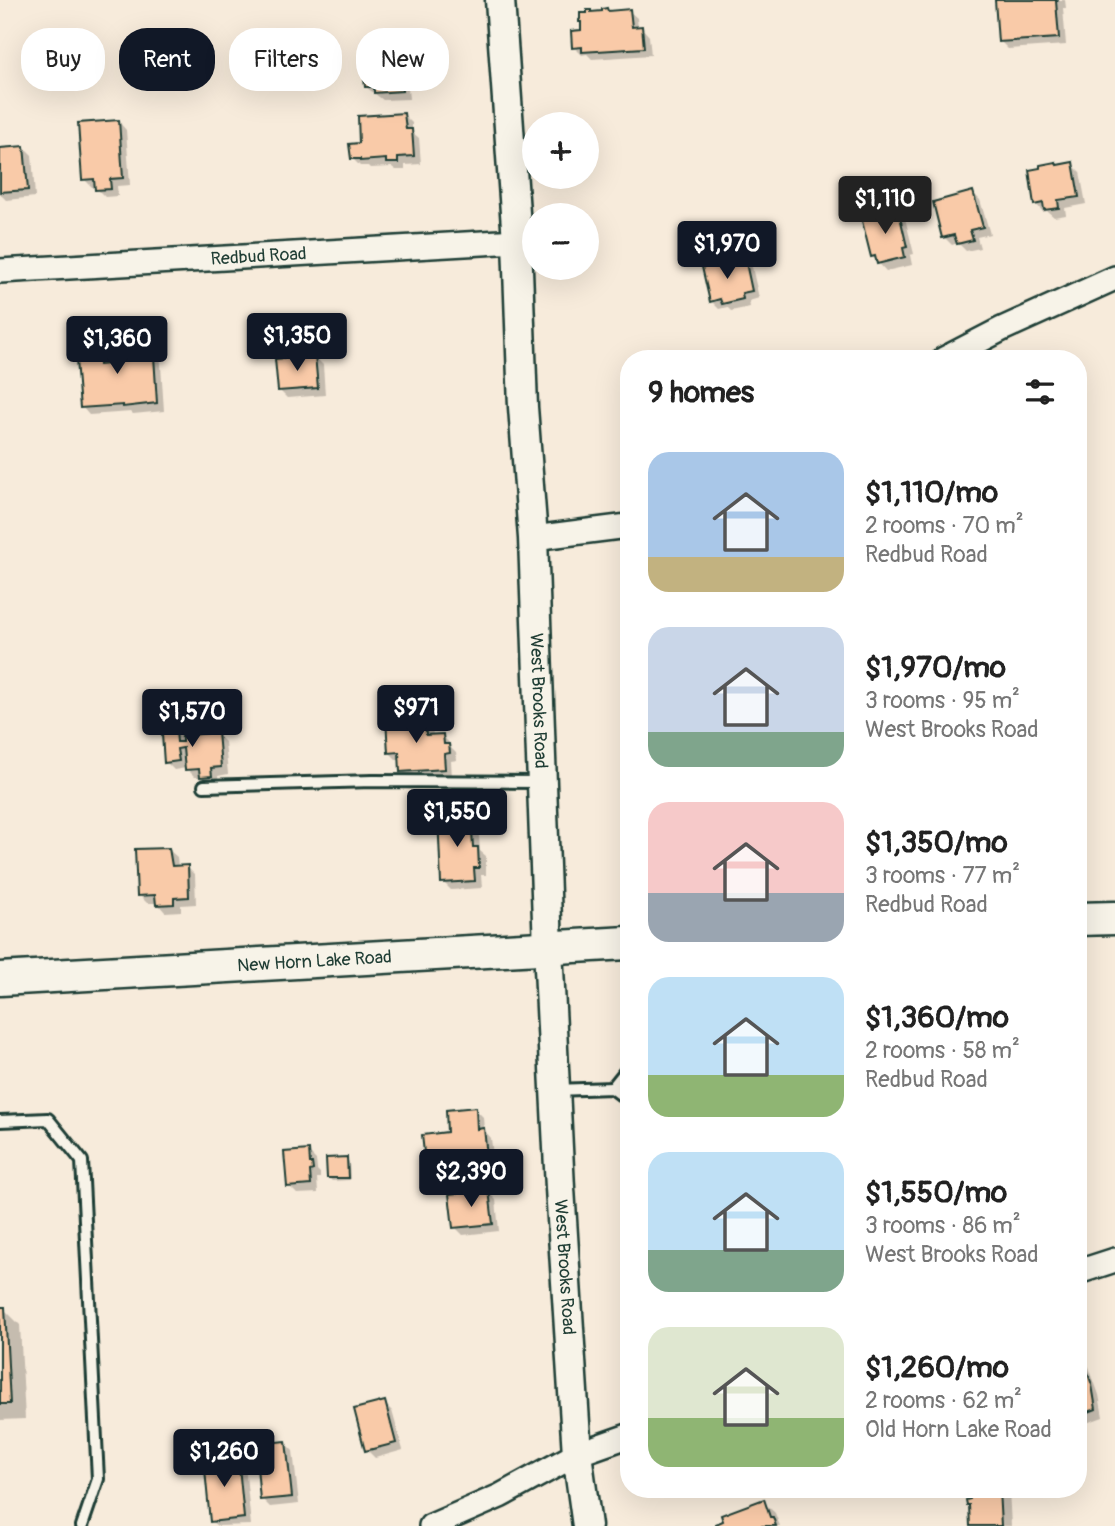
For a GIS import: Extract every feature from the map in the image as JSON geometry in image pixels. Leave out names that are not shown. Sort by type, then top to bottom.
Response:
[{"type":"main road","points":[[1087,919],[1115,918]]},
{"type":"main road","name":"New Horn Lake Road","points":[[0,979],[620,944]]},
{"type":"street","name":"West Brooks Road","points":[[500,0],[517,241],[523,407],[533,538],[555,1090],[577,1454],[587,1526]]},
{"type":"street","name":"Redbud Road","points":[[0,271],[517,241]]},
{"type":"street","points":[[961,350],[1115,278]]},
{"type":"street","points":[[533,538],[620,527]]},
{"type":"street","points":[[1087,1269],[1115,1260]]},
{"type":"street","points":[[431,1526],[500,1496],[577,1454],[620,1439]]},
{"type":"lane","points":[[204,786],[372,781],[542,782]]},
{"type":"lane","points":[[612,1088],[620,1078]]},
{"type":"lane","points":[[555,1090],[612,1088],[620,1094]]},
{"type":"lane","points":[[0,1121],[48,1119],[82,1161],[98,1479],[82,1526]]},
{"type":"building","points":[[995,0],[1059,0],[1056,1],[1059,38],[998,42]]},
{"type":"building","points":[[607,8],[608,11],[630,9],[632,27],[642,26],[644,48],[582,52],[582,47],[572,48],[571,31],[581,30],[580,13]]},
{"type":"building","points":[[404,113],[406,129],[412,129],[414,156],[398,157],[398,163],[386,163],[386,159],[351,159],[349,144],[359,143],[358,116]]},
{"type":"building","points":[[119,120],[123,178],[110,179],[111,189],[95,190],[94,179],[82,180],[78,123]]},
{"type":"building","points":[[24,146],[28,190],[0,192],[0,148]]},
{"type":"building","points":[[1056,162],[1057,165],[1073,162],[1079,197],[1058,200],[1059,208],[1044,210],[1043,203],[1034,205],[1029,170]]},
{"type":"building","points":[[973,191],[983,227],[970,230],[973,240],[957,244],[954,235],[942,238],[933,202]]},
{"type":"building","points":[[898,208],[907,247],[903,248],[905,257],[877,264],[875,256],[871,257],[861,217]]},
{"type":"building","points":[[745,258],[752,291],[742,293],[743,299],[722,304],[720,299],[710,302],[702,267]]},
{"type":"building","points":[[153,340],[157,403],[80,408],[75,348],[98,346],[99,365],[118,363],[117,342]]},
{"type":"building","points":[[315,355],[318,388],[278,391],[275,359]]},
{"type":"building","points":[[425,716],[426,735],[443,734],[444,744],[449,744],[450,753],[444,754],[445,769],[400,772],[399,752],[388,753],[386,718]]},
{"type":"building","points":[[175,719],[177,742],[182,742],[182,736],[218,732],[221,767],[211,768],[212,776],[200,777],[199,769],[185,770],[183,748],[177,749],[179,761],[164,763],[161,720]]},
{"type":"building","points":[[471,815],[473,847],[478,847],[479,868],[474,868],[475,881],[441,883],[438,816]]},
{"type":"building","points":[[169,848],[172,866],[188,865],[189,897],[174,898],[174,904],[156,905],[155,895],[137,896],[135,849]]},
{"type":"building","points":[[476,1107],[477,1129],[484,1128],[489,1176],[429,1182],[422,1135],[447,1132],[446,1110]]},
{"type":"building","points":[[309,1150],[313,1170],[310,1171],[311,1185],[287,1187],[284,1152]]},
{"type":"building","points":[[347,1157],[348,1178],[327,1178],[326,1158]]},
{"type":"building","points":[[489,1190],[493,1224],[453,1228],[449,1194]]},
{"type":"building","points":[[0,1307],[5,1307],[10,1404],[0,1404]]},
{"type":"building","points":[[1087,1371],[1092,1385],[1096,1409],[1087,1412]]},
{"type":"building","points":[[385,1401],[396,1443],[365,1451],[354,1409]]},
{"type":"building","points":[[286,1441],[292,1497],[260,1500],[255,1444]]},
{"type":"building","points":[[238,1456],[244,1518],[210,1522],[204,1459]]},
{"type":"building","points":[[999,1498],[1001,1526],[970,1526],[969,1505],[966,1500]]},
{"type":"building","points":[[764,1499],[776,1526],[716,1526],[723,1521],[721,1515]]}]
